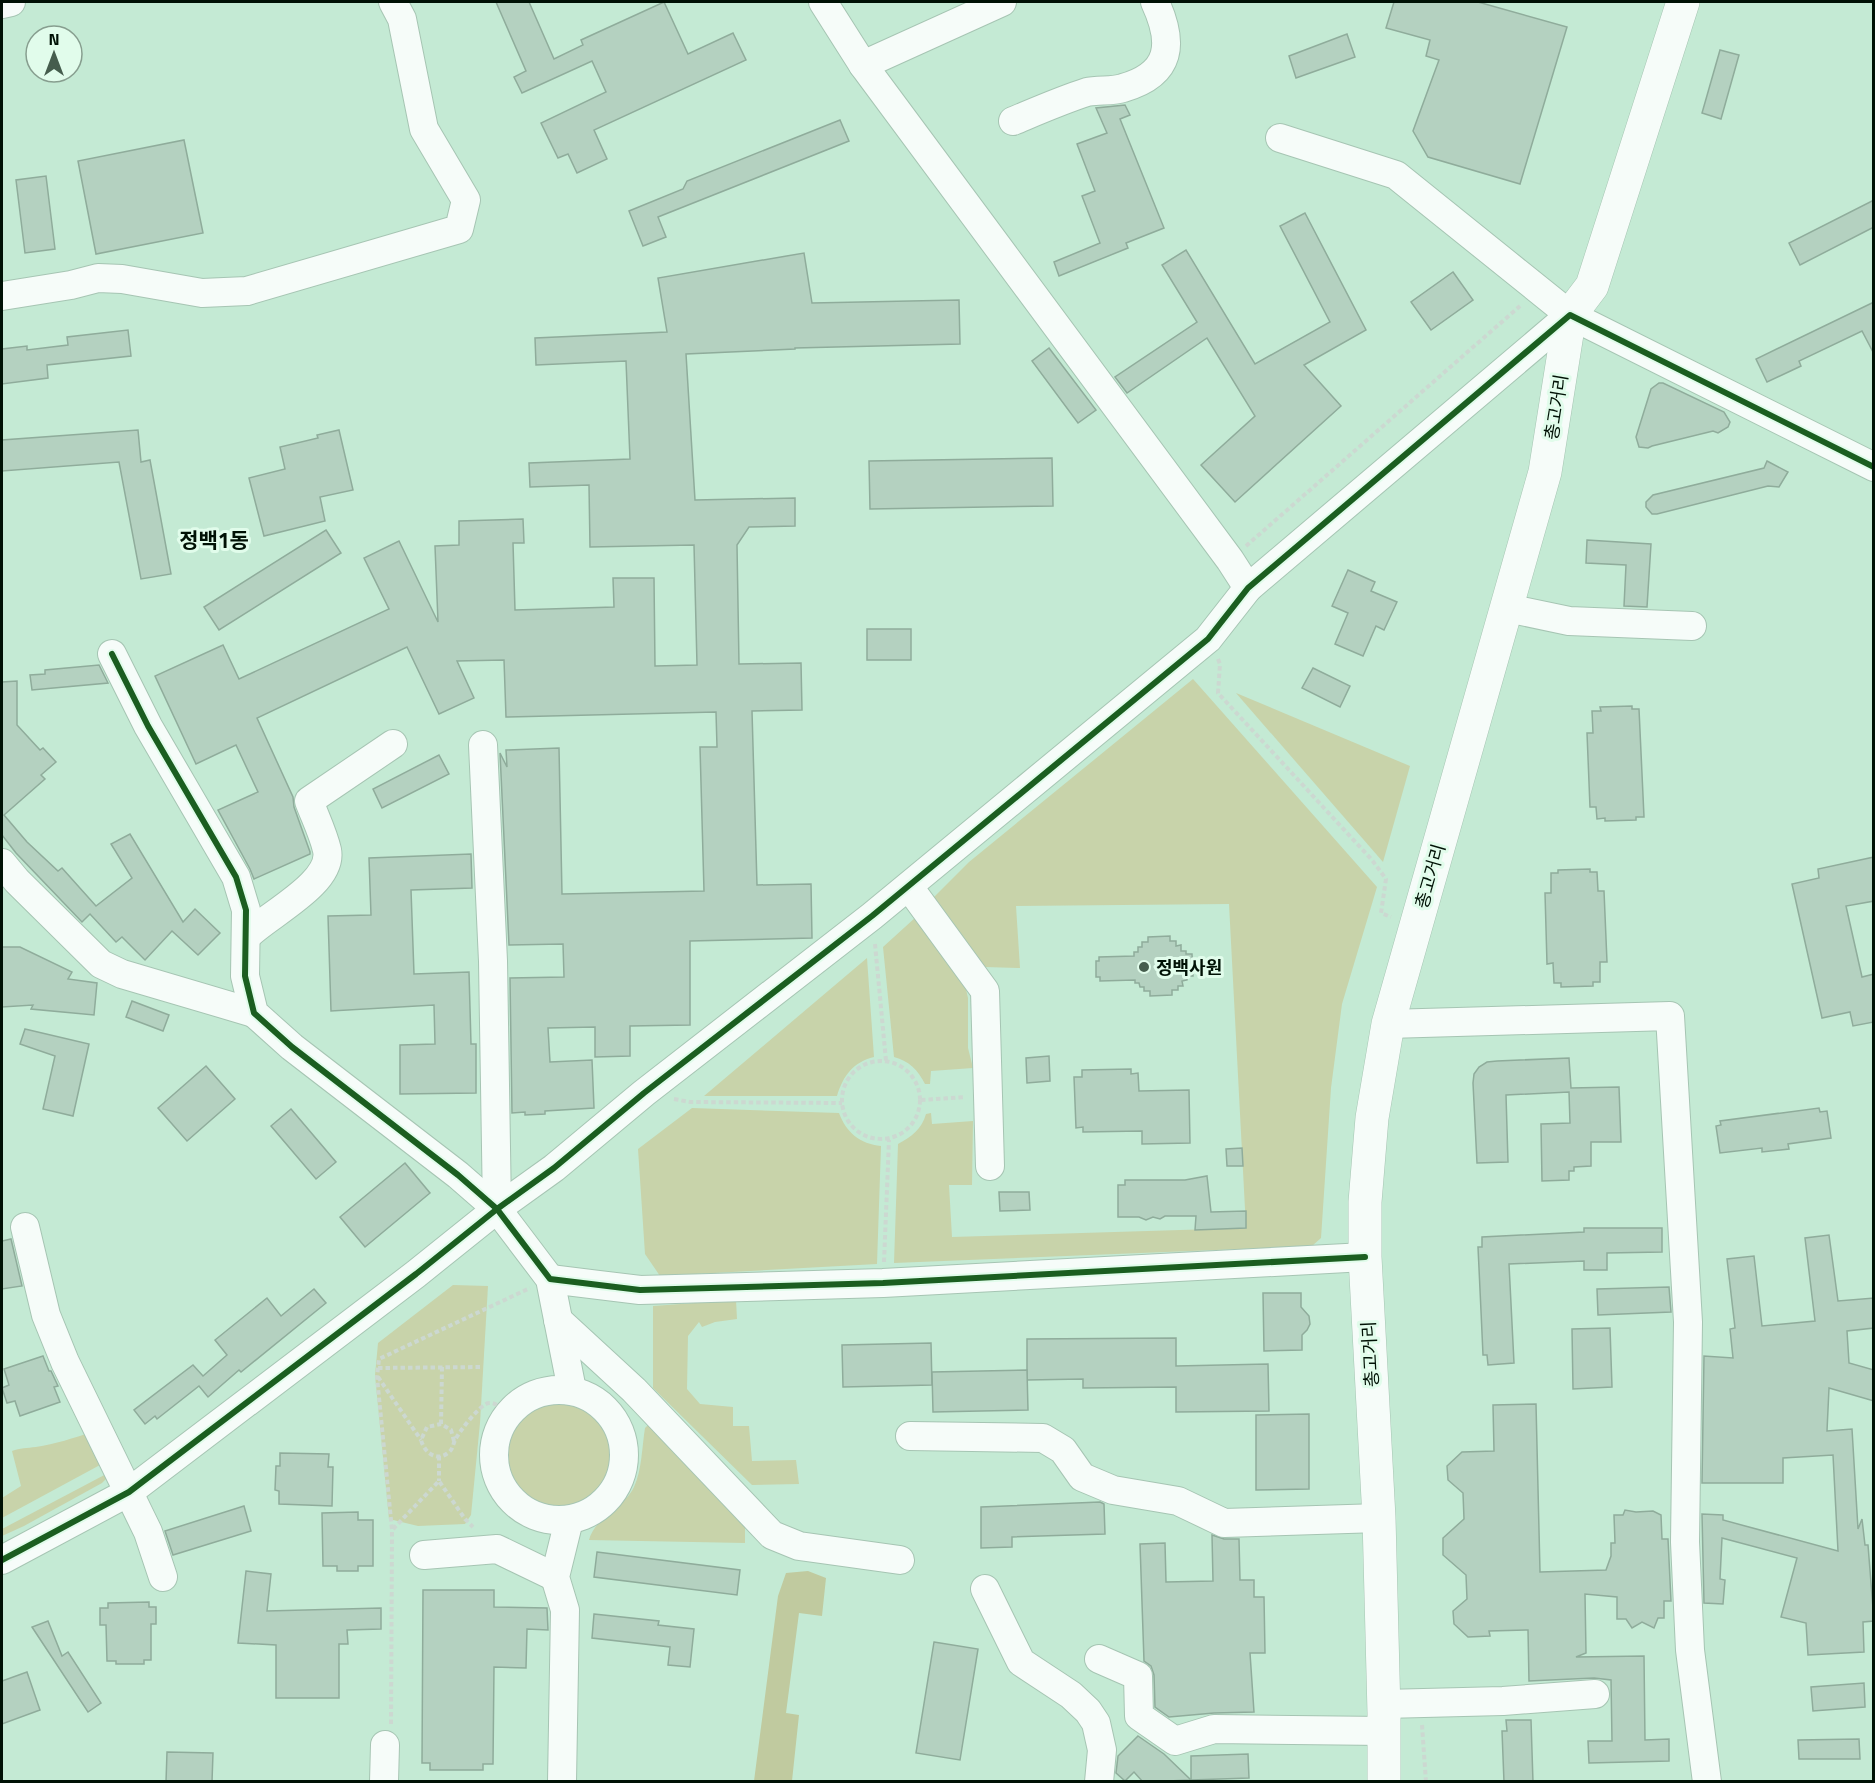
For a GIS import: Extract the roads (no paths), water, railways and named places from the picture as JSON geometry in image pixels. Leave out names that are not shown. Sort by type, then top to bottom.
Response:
[{"type":"main road","name":"총고거리","points":[[1384,1782],[1379,1518],[1365,1257],[1365,1202],[1372,1118],[1388,1024],[1545,472],[1570,315],[1592,286],[1683,2]]},
{"type":"street","points":[[2,4],[11,2]]},
{"type":"street","points":[[2,296],[98,278],[122,279],[202,293],[247,291],[459,229],[466,200],[424,129],[402,19],[393,2]]},
{"type":"street","points":[[823,2],[863,65],[1230,560],[1248,588]]},
{"type":"street","points":[[863,65],[1002,2]]},
{"type":"street","points":[[1013,121],[1088,92],[1123,89],[1153,75],[1162,64],[1166,44],[1164,20],[1155,2]]},
{"type":"street","points":[[1281,138],[1396,175],[1570,315],[1874,467]]},
{"type":"street","points":[[2,1560],[129,1492],[416,1274],[496,1209],[555,1168],[644,1093],[909,887],[1208,639],[1248,588],[1570,315]]},
{"type":"street","points":[[1507,608],[1569,621],[1692,626]]},
{"type":"street","points":[[112,654],[148,726],[236,877],[246,910],[245,976],[254,1013]]},
{"type":"street","points":[[247,936],[258,925],[288,905],[322,874],[327,863],[327,851],[309,801],[393,744]]},
{"type":"street","points":[[483,745],[493,961],[496,1209]]},
{"type":"street","points":[[7,879],[101,964],[122,974],[254,1013],[292,1047],[458,1175],[496,1209],[550,1279],[572,1390]]},
{"type":"street","points":[[909,887],[985,991],[990,1166]]},
{"type":"street","points":[[1388,1024],[1670,1016],[1688,1322],[1685,1542],[1689,1638],[1707,1782]]},
{"type":"street","points":[[24,1227],[50,1325],[65,1362],[148,1532],[163,1577]]},
{"type":"street","points":[[550,1279],[640,1290],[883,1283],[1365,1257]]},
{"type":"street","points":[[558,1320],[634,1390],[772,1535],[799,1546],[900,1560]]},
{"type":"street","points":[[554,1390],[572,1390],[590,1396],[605,1407],[616,1422],[623,1438],[626,1457],[615,1491],[602,1505],[587,1515],[569,1520],[549,1520],[531,1515],[515,1504],[503,1489],[495,1471],[493,1452],[497,1433],[519,1403],[535,1394],[554,1390]]},
{"type":"street","points":[[910,1436],[1043,1438],[1063,1450],[1082,1477],[1113,1490],[1178,1502],[1224,1523],[1379,1518]]},
{"type":"street","points":[[562,1782],[565,1610],[555,1577],[569,1520]]},
{"type":"street","points":[[424,1555],[497,1549],[555,1577]]},
{"type":"street","points":[[985,1589],[1021,1662],[1071,1695],[1088,1711],[1096,1723],[1102,1750],[1099,1782]]},
{"type":"street","points":[[1099,1659],[1138,1676],[1139,1716],[1175,1741],[1214,1729],[1384,1718],[1421,1703],[1503,1701],[1595,1694]]},
{"type":"street","points":[[384,1782],[385,1745]]},
{"type":"place","name":"정백사원","points":[[1144,967]]},
{"type":"district","name":"정백1동","points":[[214,540]]}]
